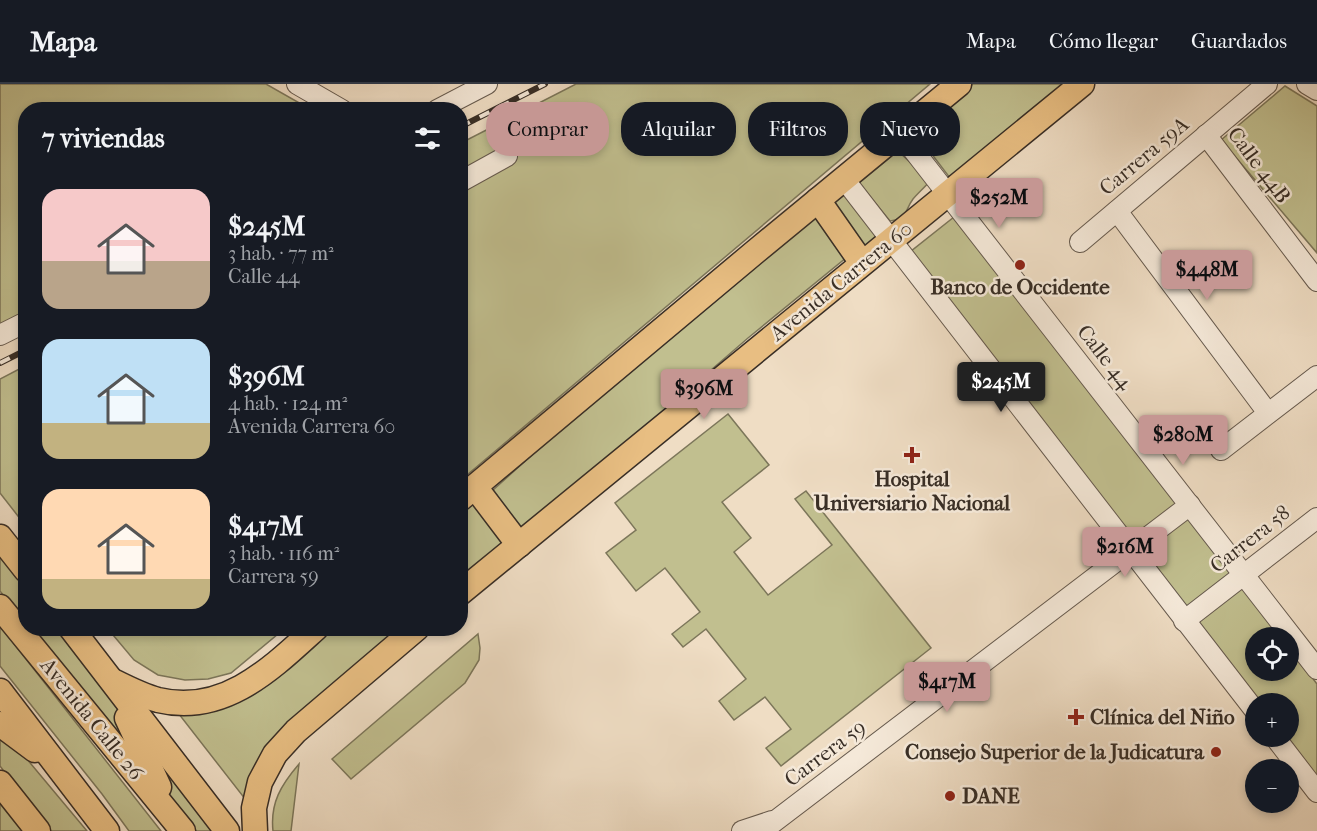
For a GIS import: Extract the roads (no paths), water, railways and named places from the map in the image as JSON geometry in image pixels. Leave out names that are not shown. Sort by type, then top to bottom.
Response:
[{"type":"main road","points":[[937,102],[959,84]]},
{"type":"main road","name":"Avenida Carrera 60","points":[[468,586],[1082,84]]},
{"type":"main road","points":[[519,545],[468,493],[872,156]]},
{"type":"main road","points":[[818,200],[862,263]]},
{"type":"main road","points":[[0,537],[18,560]]},
{"type":"main road","name":"Avenida Calle 26","points":[[0,607],[18,629]]},
{"type":"main road","name":"Avenida Calle 26","points":[[24,636],[178,824]]},
{"type":"main road","name":"Avenida Calle 26","points":[[77,636],[227,831]]},
{"type":"main road","points":[[110,680],[161,701],[205,701],[244,687],[267,672],[307,636]]},
{"type":"main road","points":[[255,831],[254,808],[260,782],[275,754],[296,731],[408,636]]},
{"type":"main road","points":[[110,680],[178,824]]},
{"type":"main road","points":[[0,691],[107,831]]},
{"type":"main road","points":[[0,723],[61,769]]},
{"type":"main road","points":[[0,783],[38,831]]},
{"type":"street","points":[[297,84],[328,102]]},
{"type":"street","points":[[452,102],[487,84]]},
{"type":"street","name":"Carrera 59A","points":[[1080,242],[1267,84]]},
{"type":"street","points":[[1307,84],[1317,90]]},
{"type":"street","name":"Calle 44B","points":[[1206,135],[1317,282]]},
{"type":"street","points":[[468,178],[507,156]]},
{"type":"street","name":"Calle 44","points":[[918,156],[1317,669]]},
{"type":"street","points":[[844,179],[1245,698]]},
{"type":"street","points":[[1117,211],[1268,413]]},
{"type":"street","points":[[0,335],[18,326]]},
{"type":"street","points":[[1221,450],[1317,376]]},
{"type":"street","name":"Carrera 59","points":[[742,831],[768,826],[1190,505]]},
{"type":"street","name":"Carrera 58","points":[[1184,621],[1317,518]]},
{"type":"street","points":[[1282,747],[1317,792]]},
{"type":"railway","points":[[468,123],[545,84]]},
{"type":"railway","points":[[0,363],[18,354]]},
{"type":"place","name":"Banco de Occidente","points":[[1020,265]]},
{"type":"place","name":"Hospital Universiario Nacional","points":[[912,455]]},
{"type":"place","name":"Clínica del Niño","points":[[1076,717]]},
{"type":"place","name":"Consejo Superior de la Judicatura","points":[[1216,752]]},
{"type":"place","name":"DANE","points":[[950,796]]}]
